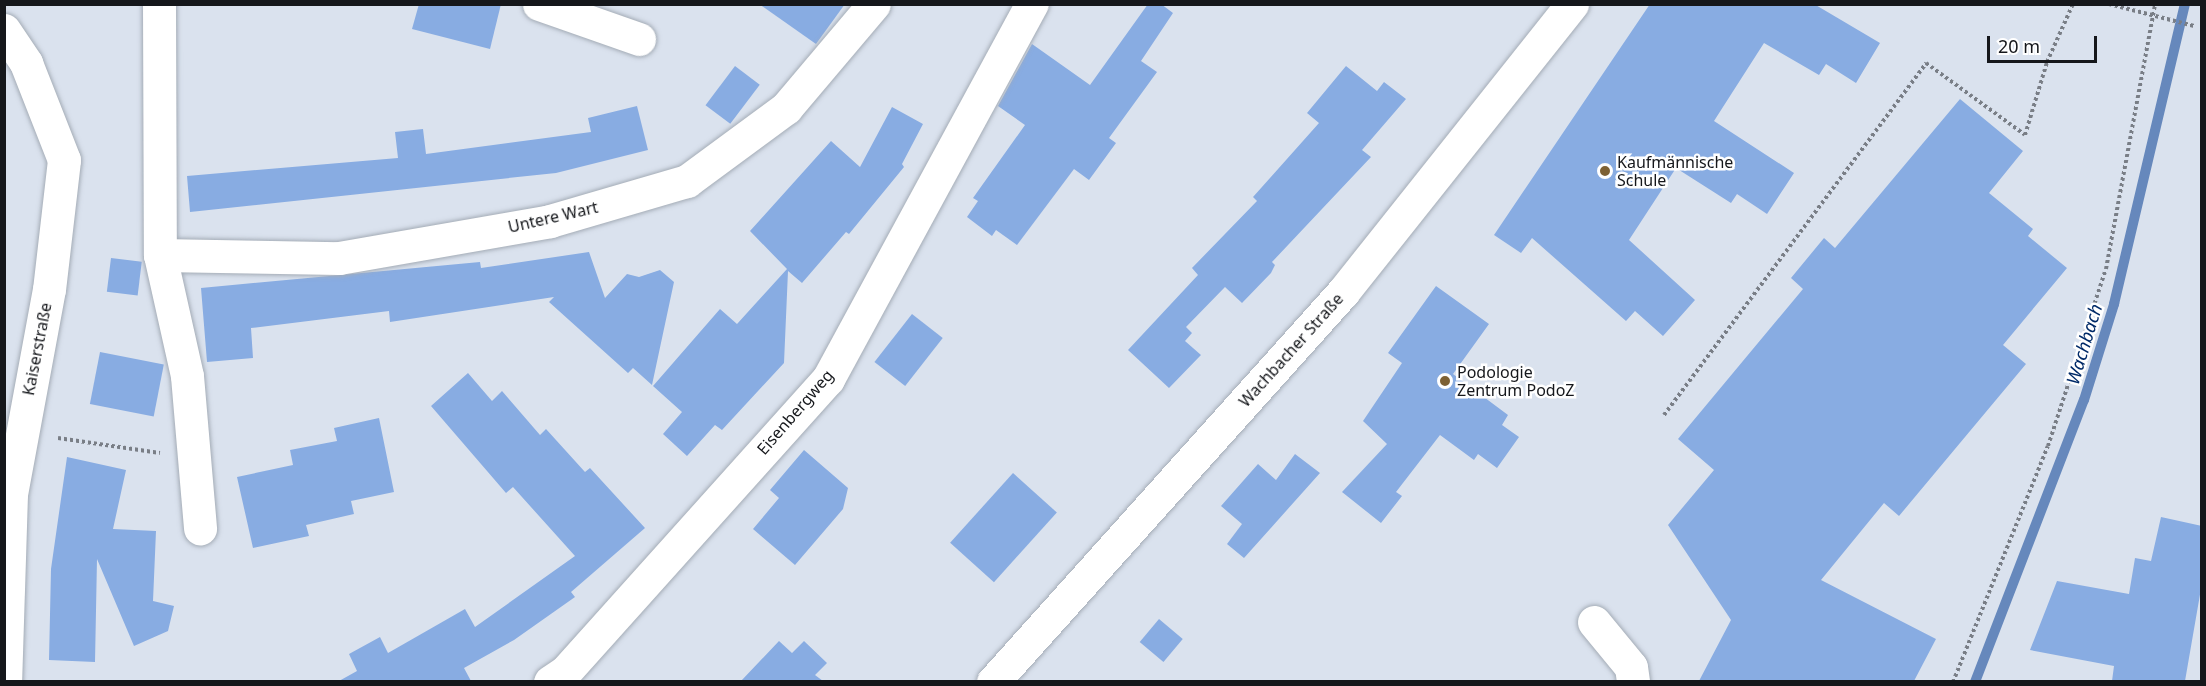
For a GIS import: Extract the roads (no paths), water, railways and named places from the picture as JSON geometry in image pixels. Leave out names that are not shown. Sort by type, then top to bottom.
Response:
[{"type":"street","points":[[159,4],[159,255],[187,376],[200,528]]},
{"type":"street","points":[[539,4],[639,39]]},
{"type":"street","name":"Untere Wart","points":[[159,255],[339,258],[550,221],[687,181],[786,108],[874,4]]},
{"type":"street","name":"Eisenbergweg","points":[[550,681],[565,672],[828,379],[1032,4]]},
{"type":"street","name":"Wachbacher Straße","points":[[993,681],[1343,292],[1572,4]]},
{"type":"street","name":"Kaiserstraße","points":[[4,30],[26,63],[64,160],[49,290],[11,494],[5,681]]},
{"type":"street","points":[[1594,622],[1631,668],[1633,681]]},
{"type":"waterway","name":"Wachbach","points":[[1975,682],[2084,400],[2114,304],[2185,4]]},
{"type":"place","name":"Kaufmännische Schule","points":[[1605,171]]},
{"type":"place","name":"Podologie Zentrum PodoZ","points":[[1445,381]]}]
